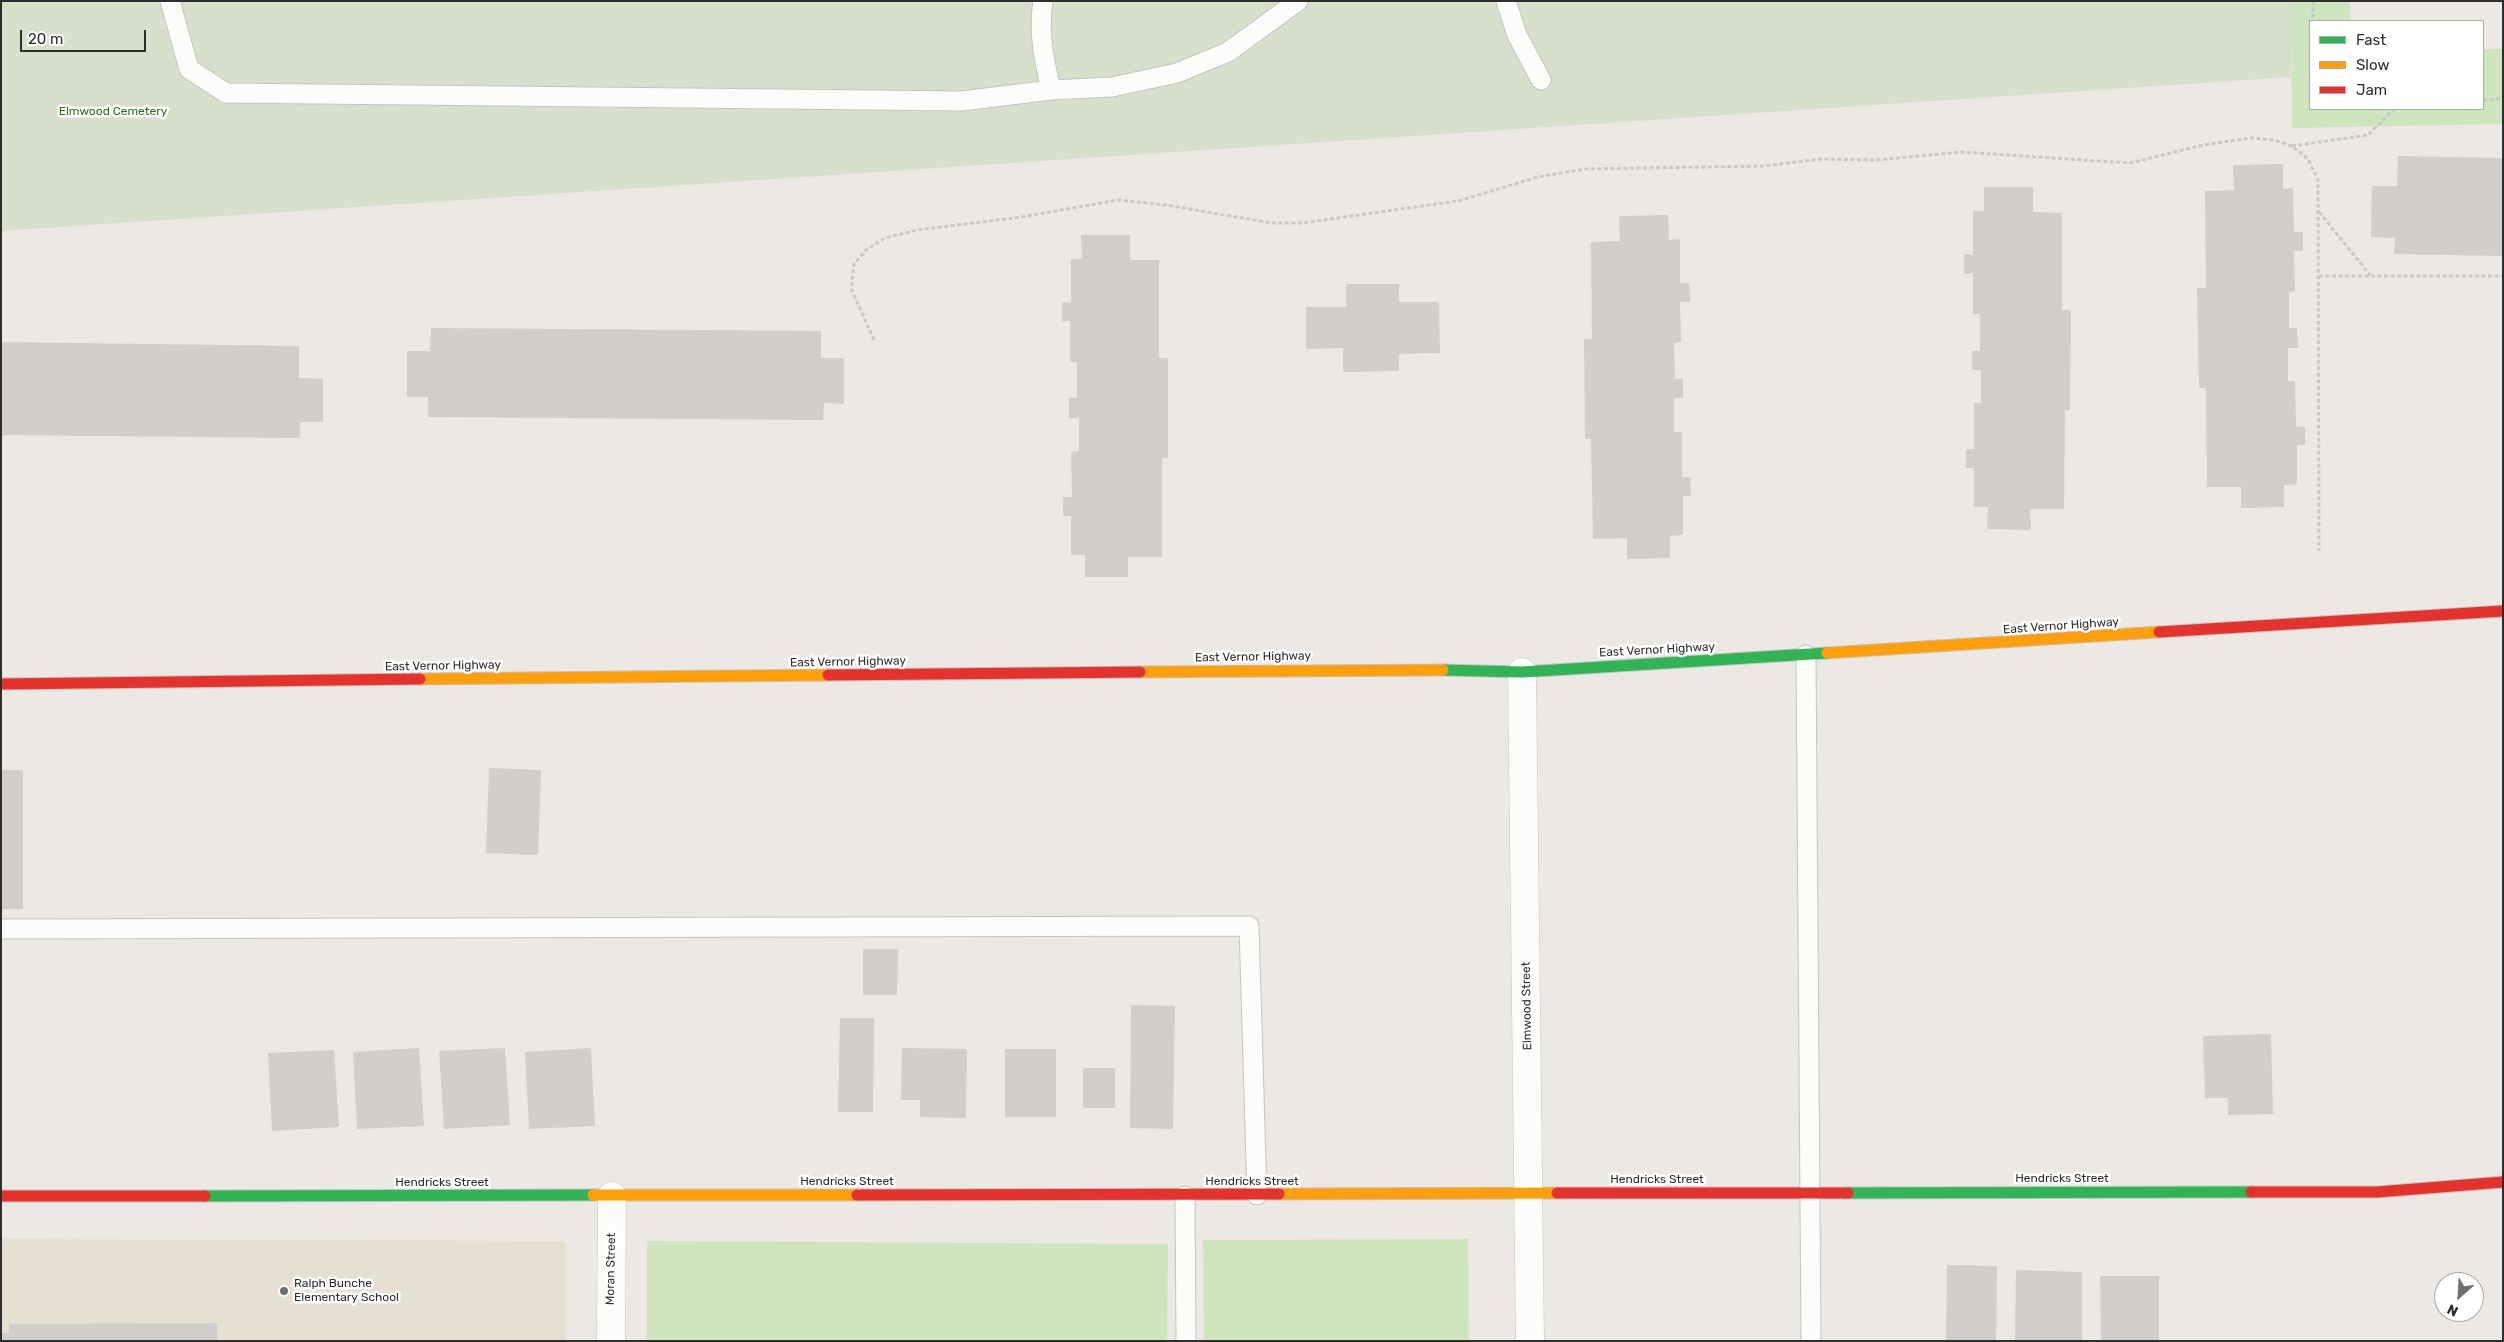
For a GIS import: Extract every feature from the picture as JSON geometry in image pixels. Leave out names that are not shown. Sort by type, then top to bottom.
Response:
[{"type":"street","name":"East Vernor Highway","points":[[1,684],[1371,669],[1522,672],[2503,611]]},
{"type":"street","name":"Elmwood Street","points":[[1522,672],[1530,1195],[1530,1341]]},
{"type":"street","name":"Hendricks Street","points":[[1,1196],[1257,1196],[2377,1192],[2503,1182]]},
{"type":"street","name":"Moran Street","points":[[611,1341],[612,1196]]},
{"type":"lane","points":[[170,1],[189,69],[226,93],[962,101],[1050,90],[1112,87],[1168,75],[1204,63],[1228,52],[1248,40],[1298,1]]},
{"type":"lane","points":[[1043,1],[1040,19],[1041,45],[1050,90]]},
{"type":"lane","points":[[1506,1],[1517,35],[1541,80]]},
{"type":"lane","points":[[1806,655],[1811,1341]]},
{"type":"lane","points":[[1,929],[1249,926],[1257,1196]]},
{"type":"lane","points":[[1185,1196],[1186,1341]]},
{"type":"path","points":[[2313,1],[2313,20]]},
{"type":"path","points":[[2484,100],[2503,100]]},
{"type":"path","points":[[2292,146],[2368,135],[2393,110]]},
{"type":"path","points":[[874,340],[852,291],[852,281],[854,264],[866,250],[885,238],[917,230],[1022,217],[1118,200],[1166,205],[1272,223],[1302,223],[1458,201],[1538,177],[1585,169],[1762,166],[1822,159],[1877,160],[1961,152],[2130,162],[2203,145],[2251,138],[2274,140],[2292,146],[2308,159],[2318,180],[2319,551]]},
{"type":"path","points":[[2319,212],[2371,275]]},
{"type":"path","points":[[2319,276],[2503,276]]},
{"type":"shaded area","name":"Ralph Bunche Elementary School","points":[[1,1239],[566,1241],[566,1341],[1,1341]]},
{"type":"green space","name":"Elmwood Cemetery","points":[[1,1],[2291,1],[2291,77],[1,231]]},
{"type":"green space","points":[[2291,1],[2350,1],[2350,20],[2309,20],[2309,110],[2484,110],[2484,49],[2503,49],[2503,124],[2292,128]]},
{"type":"green space","points":[[1468,1239],[1469,1341],[1204,1341],[1203,1240]]},
{"type":"green space","points":[[647,1241],[1168,1244],[1167,1341],[647,1341]]},
{"type":"building","points":[[2398,156],[2503,158],[2503,256],[2394,254],[2395,238],[2371,237],[2372,186],[2397,186]]},
{"type":"building","points":[[2283,164],[2283,189],[2293,188],[2294,232],[2303,232],[2303,251],[2294,251],[2295,291],[2289,292],[2289,328],[2297,328],[2298,348],[2288,348],[2288,381],[2295,381],[2296,426],[2305,427],[2305,445],[2297,445],[2297,484],[2284,485],[2284,507],[2241,508],[2241,487],[2207,487],[2206,388],[2199,388],[2197,288],[2206,288],[2205,191],[2234,190],[2233,165]]},
{"type":"building","points":[[1984,187],[2033,187],[2033,212],[2062,213],[2062,310],[2071,310],[2070,410],[2065,410],[2064,509],[2030,509],[2031,530],[1987,529],[1988,507],[1974,507],[1974,468],[1966,468],[1966,449],[1974,449],[1974,403],[1981,403],[1981,370],[1972,370],[1972,351],[1980,351],[1980,314],[1973,314],[1973,273],[1964,274],[1964,254],[1973,255],[1973,211],[1984,211]]},
{"type":"building","points":[[1668,215],[1669,240],[1680,239],[1680,283],[1689,283],[1690,302],[1680,302],[1681,342],[1674,343],[1675,379],[1683,379],[1683,398],[1674,398],[1674,432],[1682,432],[1682,477],[1690,477],[1691,496],[1683,496],[1683,535],[1670,536],[1670,558],[1627,559],[1627,538],[1593,539],[1591,439],[1585,439],[1584,339],[1592,339],[1591,242],[1620,241],[1619,216]]},
{"type":"building","points":[[1081,235],[1130,235],[1130,260],[1159,260],[1159,358],[1168,358],[1168,458],[1162,458],[1162,557],[1128,557],[1128,577],[1085,577],[1085,555],[1071,555],[1071,516],[1063,516],[1063,497],[1072,497],[1071,452],[1079,451],[1079,418],[1069,418],[1069,398],[1077,398],[1077,362],[1070,362],[1070,321],[1062,321],[1062,302],[1071,303],[1071,259],[1082,259]]},
{"type":"building","points":[[1346,284],[1399,284],[1399,302],[1439,302],[1440,353],[1399,354],[1399,371],[1343,372],[1343,348],[1306,349],[1306,307],[1346,307]]},
{"type":"building","points":[[431,328],[821,331],[821,358],[844,358],[844,404],[824,403],[823,420],[428,417],[428,397],[407,397],[407,351],[430,351]]},
{"type":"building","points":[[1,342],[299,346],[299,378],[323,379],[323,422],[300,422],[300,438],[1,435]]},
{"type":"building","points":[[489,768],[541,770],[538,855],[486,853]]},
{"type":"building","points":[[1,770],[23,770],[23,909],[1,909]]},
{"type":"building","points":[[863,949],[898,949],[897,995],[863,995]]},
{"type":"building","points":[[1131,1005],[1175,1006],[1173,1129],[1130,1128]]},
{"type":"building","points":[[840,1018],[874,1018],[873,1112],[838,1112]]},
{"type":"building","points":[[2271,1034],[2273,1114],[2228,1115],[2228,1098],[2205,1098],[2203,1036]]},
{"type":"building","points":[[419,1048],[424,1126],[357,1129],[353,1052]]},
{"type":"building","points":[[505,1048],[510,1125],[444,1129],[439,1051]]},
{"type":"building","points":[[591,1048],[595,1126],[529,1129],[525,1052]]},
{"type":"building","points":[[902,1048],[967,1049],[966,1118],[920,1117],[920,1100],[901,1100]]},
{"type":"building","points":[[1005,1049],[1056,1049],[1056,1117],[1005,1117]]},
{"type":"building","points":[[334,1050],[339,1127],[272,1131],[268,1053]]},
{"type":"building","points":[[1083,1068],[1115,1068],[1115,1108],[1083,1108]]},
{"type":"building","points":[[1947,1265],[1997,1266],[1996,1341],[1946,1341]]},
{"type":"building","points":[[2016,1270],[2082,1272],[2082,1341],[2015,1341]]},
{"type":"building","points":[[2100,1276],[2159,1276],[2159,1341],[2101,1341]]},
{"type":"building","points":[[217,1323],[217,1341],[1,1341],[1,1333],[9,1333],[9,1324]]},
{"type":"traffic: fast","points":[[1443,670],[1522,672],[1827,653]]},
{"type":"traffic: fast","points":[[1848,1193],[2251,1192]]},
{"type":"traffic: fast","points":[[205,1196],[593,1195]]},
{"type":"traffic: slow","points":[[1827,653],[2159,632]]},
{"type":"traffic: slow","points":[[1140,672],[1443,670]]},
{"type":"traffic: slow","points":[[420,679],[828,675]]},
{"type":"traffic: slow","points":[[1279,1194],[1557,1193]]},
{"type":"traffic: slow","points":[[593,1195],[857,1195]]},
{"type":"traffic: jam","points":[[2159,632],[2503,611]]},
{"type":"traffic: jam","points":[[828,675],[1140,672]]},
{"type":"traffic: jam","points":[[1,684],[420,679]]},
{"type":"traffic: jam","points":[[2251,1192],[2377,1192],[2503,1182]]},
{"type":"traffic: jam","points":[[1557,1193],[1848,1193]]},
{"type":"traffic: jam","points":[[857,1195],[1279,1194]]},
{"type":"traffic: jam","points":[[1,1196],[205,1196]]},
{"type":"place","name":"Ralph Bunche Elementary School","points":[[284,1291]]}]
